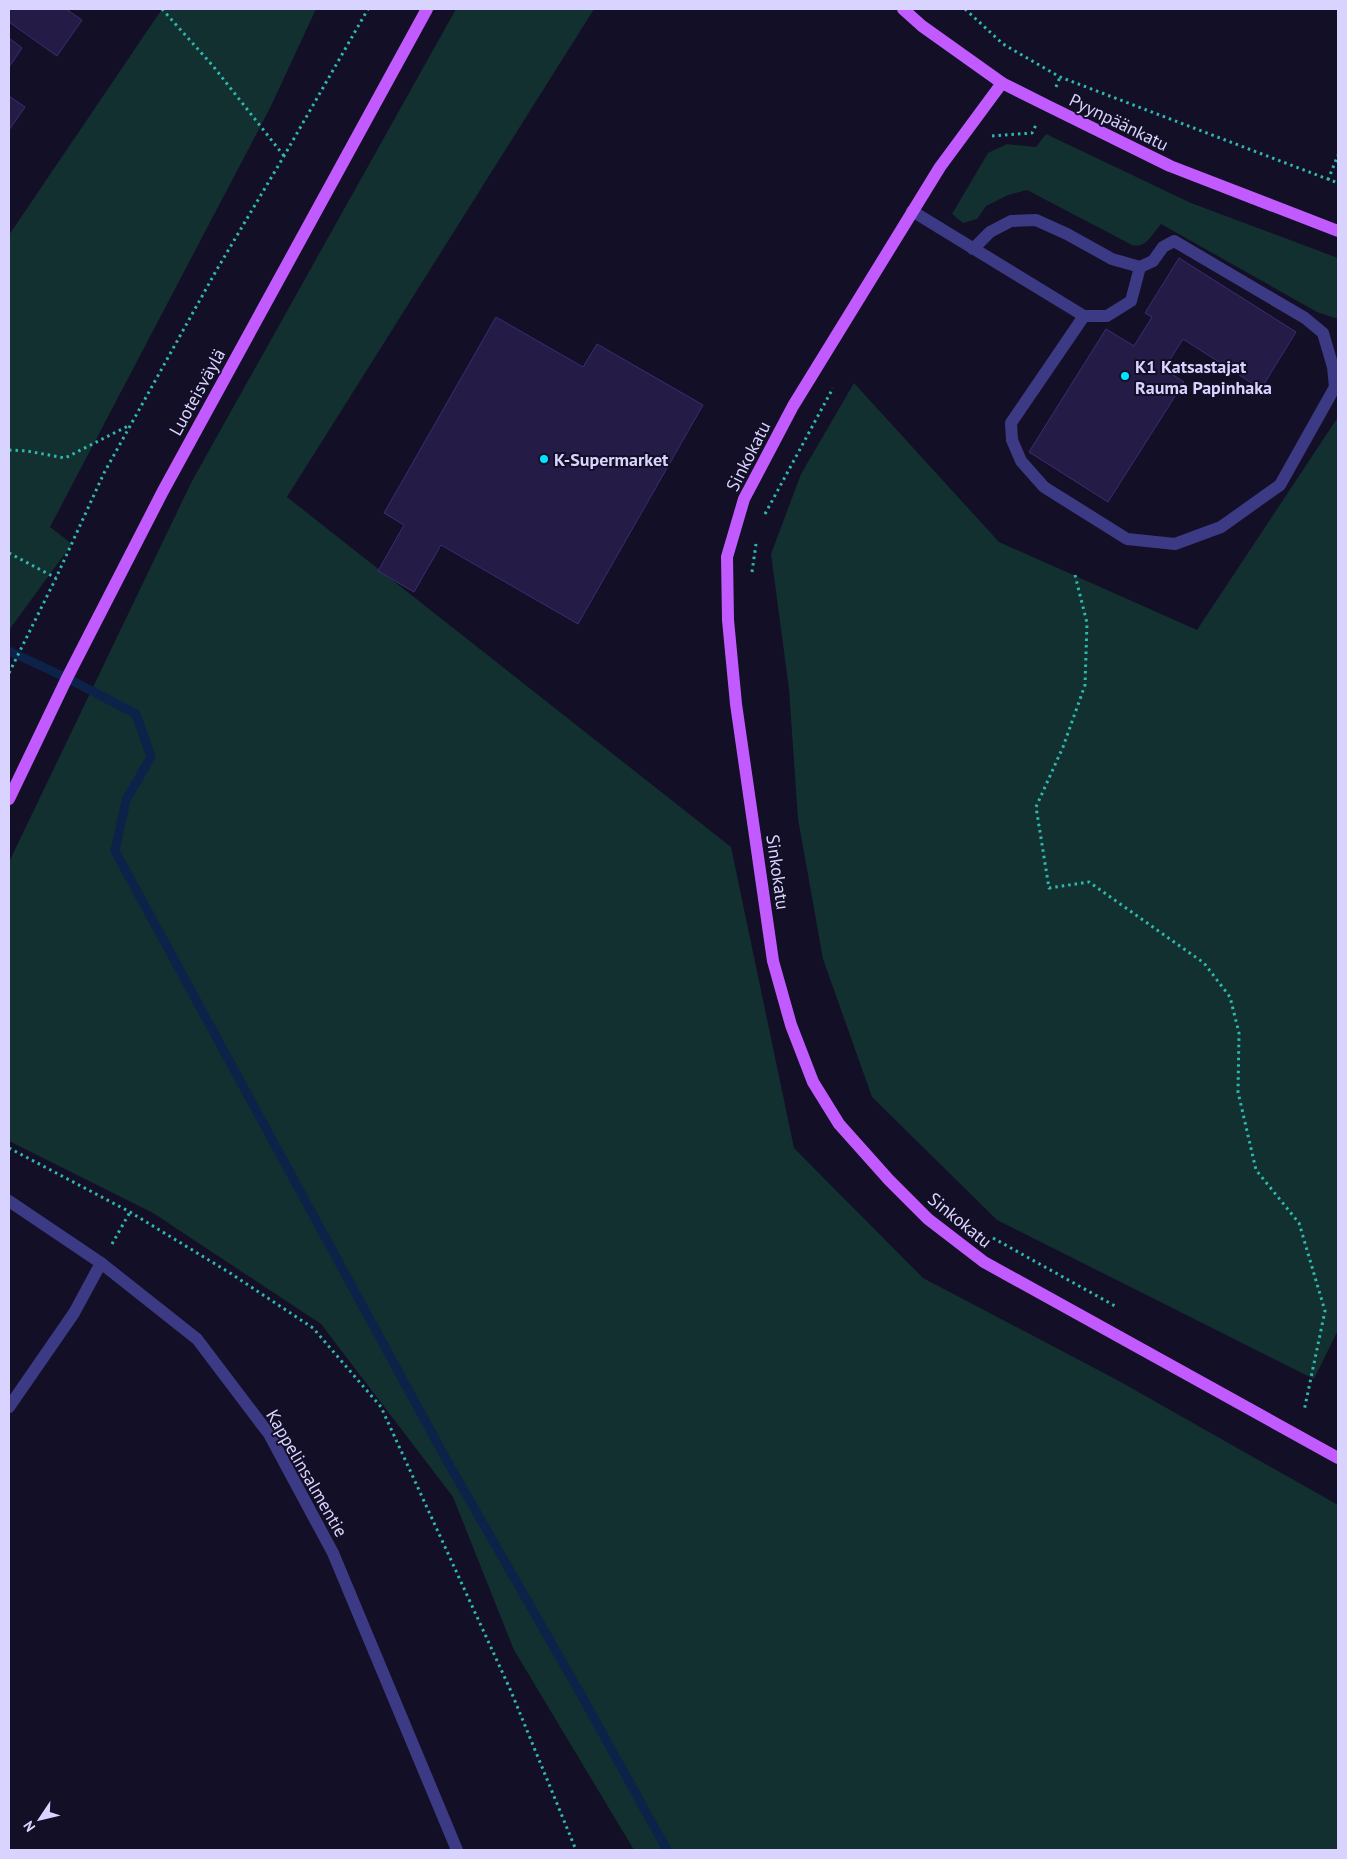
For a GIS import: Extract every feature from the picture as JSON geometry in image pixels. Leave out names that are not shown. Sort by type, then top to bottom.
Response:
[{"type":"main road","name":"Luoteisväylä","points":[[9,799],[67,678],[163,491],[427,9]]},
{"type":"main road","name":"Pyynpäänkatu","points":[[903,9],[922,26],[1002,83],[1170,166],[1338,231]]},
{"type":"main road","name":"Sinkokatu","points":[[1002,83],[940,167],[793,406],[744,499],[727,557],[728,620],[736,704],[773,961],[791,1025],[813,1082],[839,1124],[889,1180],[928,1219],[984,1262],[1338,1458]]},
{"type":"street","points":[[912,211],[1084,316],[1107,316],[1131,301],[1140,267]]},
{"type":"street","points":[[973,249],[990,232],[1011,221],[1036,220],[1067,234],[1112,259],[1140,267],[1153,261],[1163,247],[1174,241],[1305,318],[1323,333],[1333,367],[1335,387],[1280,485],[1221,527],[1175,544],[1127,539],[1044,487],[1021,461],[1012,440],[1011,423],[1084,316]]},
{"type":"street","name":"Kappelinsalmentie","points":[[9,1201],[101,1262],[197,1339],[269,1434],[333,1554],[457,1850]]},
{"type":"street","points":[[9,1406],[74,1314],[101,1262]]},
{"type":"path","points":[[162,9],[213,66],[284,156]]},
{"type":"path","points":[[9,673],[56,578],[104,473],[216,271],[368,9]]},
{"type":"path","points":[[965,9],[1004,44],[1060,77],[1338,183]]},
{"type":"path","points":[[990,136],[1032,133],[1048,106],[1060,77]]},
{"type":"path","points":[[1328,180],[1338,155]]},
{"type":"path","points":[[764,516],[834,388]]},
{"type":"path","points":[[9,450],[27,451],[65,458],[130,425]]},
{"type":"path","points":[[750,579],[757,542]]},
{"type":"path","points":[[9,553],[56,578]]},
{"type":"path","points":[[1075,576],[1087,623],[1085,685],[1063,747],[1036,808],[1049,888],[1089,882],[1204,963],[1230,997],[1238,1034],[1238,1092],[1256,1170],[1299,1223],[1326,1310],[1304,1411]]},
{"type":"path","points":[[9,1148],[130,1212],[230,1273],[313,1328],[381,1407],[510,1689],[576,1850]]},
{"type":"path","points":[[101,1262],[130,1212]]},
{"type":"path","points":[[991,1237],[1122,1310]]},
{"type":"path","points":[[1296,1406],[1313,1416]]},
{"type":"green space","points":[[162,9],[316,9],[270,108],[50,527],[72,544],[9,630],[9,235]]},
{"type":"green space","points":[[456,9],[594,9],[287,497],[731,847],[794,1148],[923,1278],[1119,1381],[1338,1505],[1338,1850],[634,1850],[514,1650],[453,1497],[321,1324],[153,1213],[9,1141],[9,862],[192,481]]},
{"type":"green space","points":[[1046,134],[1191,203],[1338,258],[1338,319],[1317,312],[1161,224],[1152,236],[1141,245],[1132,245],[1027,190],[1008,195],[986,206],[977,219],[963,223],[952,214],[988,153],[1007,144],[1036,147]]},
{"type":"green space","points":[[854,383],[999,542],[1197,630],[1338,417],[1338,1330],[1314,1379],[997,1220],[872,1097],[823,959],[798,819],[789,689],[771,554],[801,474]]},
{"type":"building","points":[[9,9],[66,9],[82,20],[57,56],[9,22]]},
{"type":"building","points":[[9,38],[22,48],[9,67]]},
{"type":"building","points":[[9,96],[25,107],[9,130]]},
{"type":"building","name":"K1 Katsastajat Rauma Papinhaka","points":[[1179,258],[1296,332],[1261,389],[1183,339],[1164,369],[1184,382],[1108,502],[1029,452],[1106,329],[1134,346],[1152,317],[1145,313]]},
{"type":"building","name":"K-Supermarket","points":[[496,317],[583,367],[597,344],[703,405],[578,624],[441,545],[414,592],[378,571],[404,525],[384,513]]},
{"type":"waterway","points":[[9,651],[67,678],[136,714],[151,757],[126,800],[115,851],[446,1459],[579,1691],[667,1850]]},
{"type":"place","name":"K1 Katsastajat Rauma Papinhaka","points":[[1125,376]]},
{"type":"place","name":"K-Supermarket","points":[[544,459]]}]
